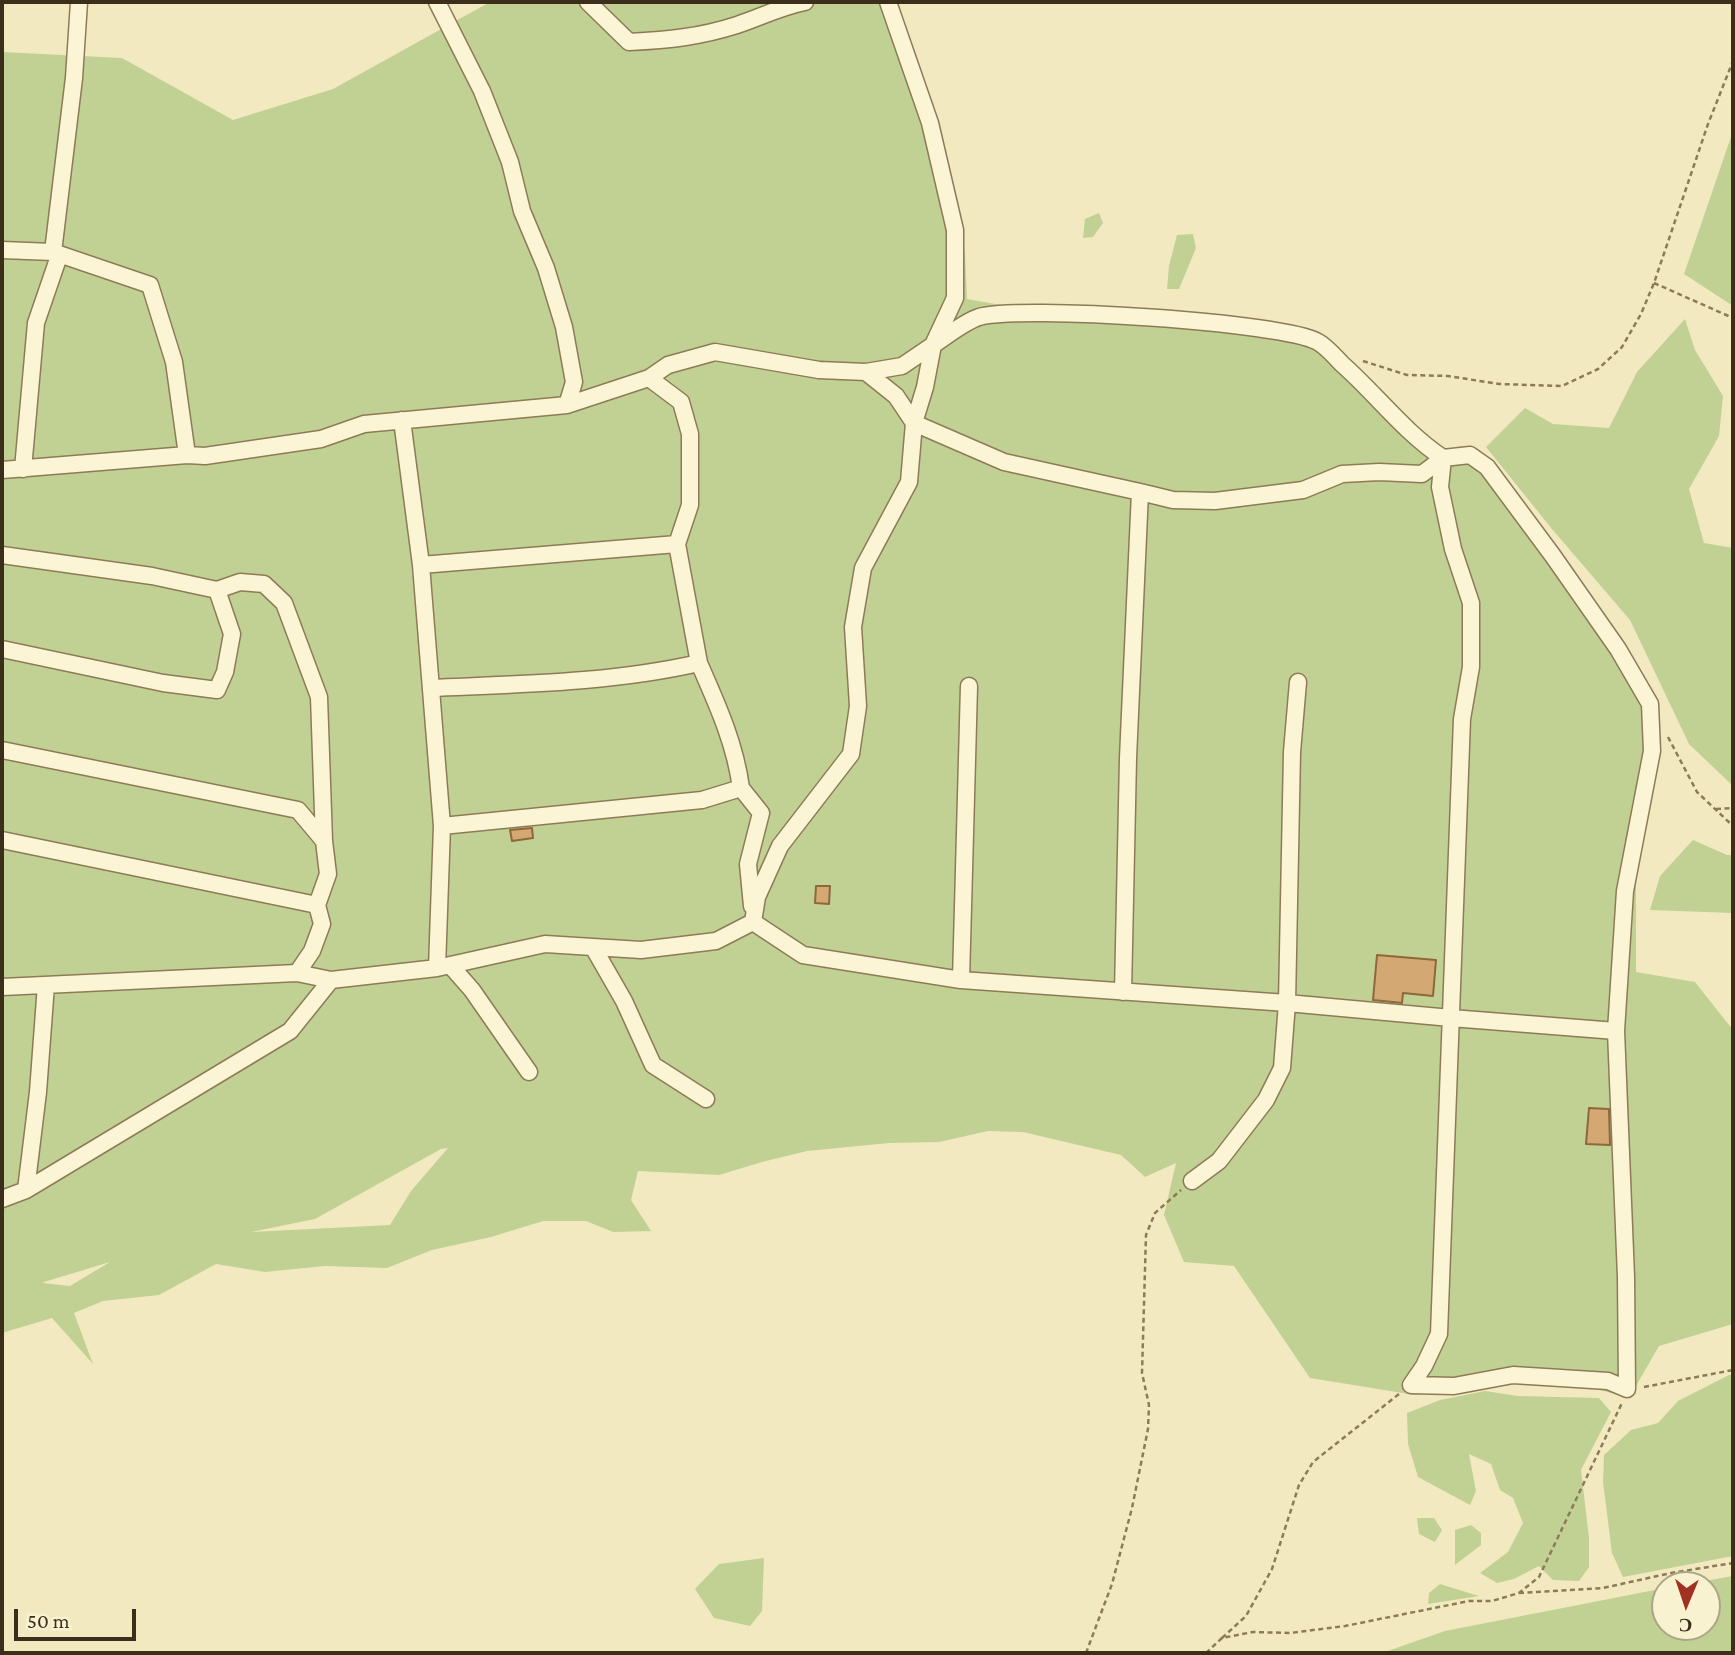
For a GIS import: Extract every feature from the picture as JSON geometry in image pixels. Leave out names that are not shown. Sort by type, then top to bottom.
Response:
[{"type":"lane","points":[[23,468],[36,323],[56,254],[79,2]]},
{"type":"lane","points":[[437,2],[482,91],[510,162],[522,211],[546,268],[564,327],[574,382],[567,404]]},
{"type":"lane","points":[[588,2],[629,42],[685,39],[739,24],[779,7],[805,2]]},
{"type":"lane","points":[[753,922],[757,897],[780,846],[851,754],[858,706],[853,627],[863,568],[909,482],[914,423],[925,387],[933,345],[955,298],[955,230],[930,123],[888,2]]},
{"type":"lane","points":[[2,250],[56,254],[150,285],[174,362],[187,455]]},
{"type":"lane","points":[[2,470],[187,455],[205,456],[321,439],[364,424],[567,404],[649,378],[668,365],[715,352],[818,370],[866,372],[902,366],[979,317],[1031,312],[1170,319],[1280,332],[1318,342],[1353,374],[1396,421],[1443,458]]},
{"type":"lane","points":[[866,372],[896,396],[914,423],[1004,462],[1173,500],[1215,501],[1303,490],[1342,474],[1379,471],[1422,474],[1443,458],[1470,455],[1487,467],[1553,556],[1618,649],[1650,704],[1652,751],[1625,891],[1616,1031],[1626,1277],[1627,1390],[1608,1381],[1513,1375],[1454,1386],[1411,1385]]},
{"type":"lane","points":[[649,378],[681,402],[690,434],[691,505],[677,544],[699,663],[723,716],[737,758],[741,788],[761,813],[748,864],[753,922]]},
{"type":"lane","points":[[402,420],[421,565],[432,688],[442,826],[443,966],[472,990],[529,1072]]},
{"type":"lane","points":[[1411,1385],[1424,1366],[1439,1334],[1462,719],[1471,667],[1471,603],[1453,549],[1440,487],[1443,458]]},
{"type":"lane","points":[[1123,992],[1128,758],[1140,492]]},
{"type":"lane","points":[[421,565],[677,544]]},
{"type":"lane","points":[[2,555],[152,576],[217,590],[240,582],[264,584],[284,603],[319,697],[324,841],[328,874],[317,905],[322,924],[312,951],[297,973]]},
{"type":"lane","points":[[2,649],[163,683],[217,690],[225,672],[232,634],[217,590]]},
{"type":"lane","points":[[432,688],[590,682],[655,673],[699,663]]},
{"type":"lane","points":[[1192,1181],[1219,1161],[1266,1100],[1282,1068],[1287,1003],[1292,752],[1298,682]]},
{"type":"lane","points":[[961,980],[969,686]]},
{"type":"lane","points":[[2,750],[298,810],[324,841]]},
{"type":"lane","points":[[442,826],[702,800],[741,788]]},
{"type":"lane","points":[[2,840],[317,905]]},
{"type":"lane","points":[[2,987],[297,973],[331,980],[443,966],[545,944],[641,950],[716,941],[753,922]]},
{"type":"lane","points":[[753,922],[803,955],[961,980],[1287,1003],[1616,1031]]},
{"type":"lane","points":[[593,947],[624,1000],[653,1065],[706,1100]]},
{"type":"lane","points":[[2,1199],[26,1190],[290,1031],[331,980]]},
{"type":"lane","points":[[26,1190],[38,1092],[46,985]]},
{"type":"path","points":[[1356,359],[1407,375],[1448,376],[1499,384],[1562,386],[1598,369],[1622,346],[1654,284],[1708,124],[1733,61]]},
{"type":"path","points":[[1654,284],[1733,318]]},
{"type":"path","points":[[1663,728],[1697,792],[1733,826]]},
{"type":"path","points":[[1715,809],[1733,808]]},
{"type":"path","points":[[1086,1653],[1112,1584],[1132,1508],[1148,1429],[1149,1405],[1142,1373],[1146,1235],[1155,1213],[1192,1181]]},
{"type":"path","points":[[1519,1593],[1539,1577],[1627,1390],[1733,1370]]},
{"type":"path","points":[[1206,1653],[1246,1616],[1272,1569],[1299,1485],[1312,1462],[1411,1385]]},
{"type":"path","points":[[1222,1638],[1253,1632],[1290,1633],[1345,1626],[1469,1601],[1492,1601],[1519,1593],[1604,1588],[1733,1563]]},
{"type":"green space","points":[[490,2],[895,2],[938,122],[965,252],[967,299],[1029,310],[1180,315],[1321,334],[1435,449],[1473,451],[1502,472],[1659,701],[1658,758],[1636,876],[1636,972],[1695,982],[1733,1030],[1733,1324],[1659,1346],[1632,1393],[1615,1394],[1580,1385],[1512,1382],[1415,1395],[1310,1378],[1234,1266],[1184,1262],[1164,1215],[1176,1163],[1145,1177],[1121,1155],[1023,1132],[988,1131],[939,1142],[889,1143],[807,1151],[719,1175],[638,1171],[631,1200],[651,1231],[613,1232],[586,1221],[543,1221],[491,1237],[432,1250],[387,1268],[325,1266],[265,1272],[216,1264],[159,1295],[103,1301],[74,1313],[93,1364],[52,1318],[2,1333],[2,52],[122,58],[233,120],[333,89]],"holes":[[[448,1148],[411,1191],[390,1225],[251,1232],[315,1219],[441,1149]],[[110,1262],[70,1286],[43,1283],[44,1282]]]},
{"type":"green space","points":[[1733,131],[1733,306],[1684,274]]},
{"type":"green space","points":[[1099,213],[1103,223],[1093,237],[1083,238],[1085,219]]},
{"type":"green space","points":[[1193,234],[1196,248],[1179,289],[1167,289],[1169,266],[1177,235]]},
{"type":"green space","points":[[1685,319],[1695,350],[1723,396],[1719,436],[1689,489],[1704,543],[1733,548],[1733,786],[1689,744],[1630,620],[1486,447],[1525,408],[1553,424],[1609,428],[1637,372]]},
{"type":"green space","points":[[1693,840],[1727,855],[1733,855],[1733,913],[1650,910],[1660,876]]},
{"type":"green space","points":[[1733,1375],[1733,1556],[1623,1577],[1612,1553],[1603,1482],[1604,1455],[1631,1430],[1658,1423],[1678,1401]]},
{"type":"green space","points":[[1485,1391],[1518,1396],[1599,1398],[1611,1412],[1581,1470],[1589,1538],[1589,1567],[1579,1581],[1553,1580],[1539,1566],[1514,1579],[1497,1583],[1480,1573],[1508,1552],[1523,1523],[1513,1498],[1500,1490],[1491,1464],[1469,1454],[1476,1491],[1470,1505],[1418,1477],[1408,1444],[1407,1413],[1440,1400]]},
{"type":"green space","points":[[1417,1518],[1434,1518],[1442,1530],[1435,1542],[1419,1534]]},
{"type":"green space","points":[[1471,1525],[1481,1533],[1481,1545],[1455,1565],[1455,1530]]},
{"type":"green space","points":[[764,1558],[762,1611],[750,1626],[714,1618],[695,1589],[719,1564]]},
{"type":"green space","points":[[1733,1576],[1733,1653],[1382,1653],[1445,1631],[1651,1591],[1651,1641],[1721,1641],[1721,1578]]},
{"type":"green space","points":[[1440,1584],[1479,1596],[1428,1604],[1429,1593]]},
{"type":"building","points":[[532,828],[533,838],[512,841],[510,830]]},
{"type":"building","points":[[816,886],[830,886],[829,904],[815,903]]},
{"type":"building","points":[[1377,955],[1436,960],[1433,996],[1403,993],[1402,1003],[1373,1000]]},
{"type":"building","points":[[1589,1108],[1609,1109],[1610,1145],[1586,1144]]}]
